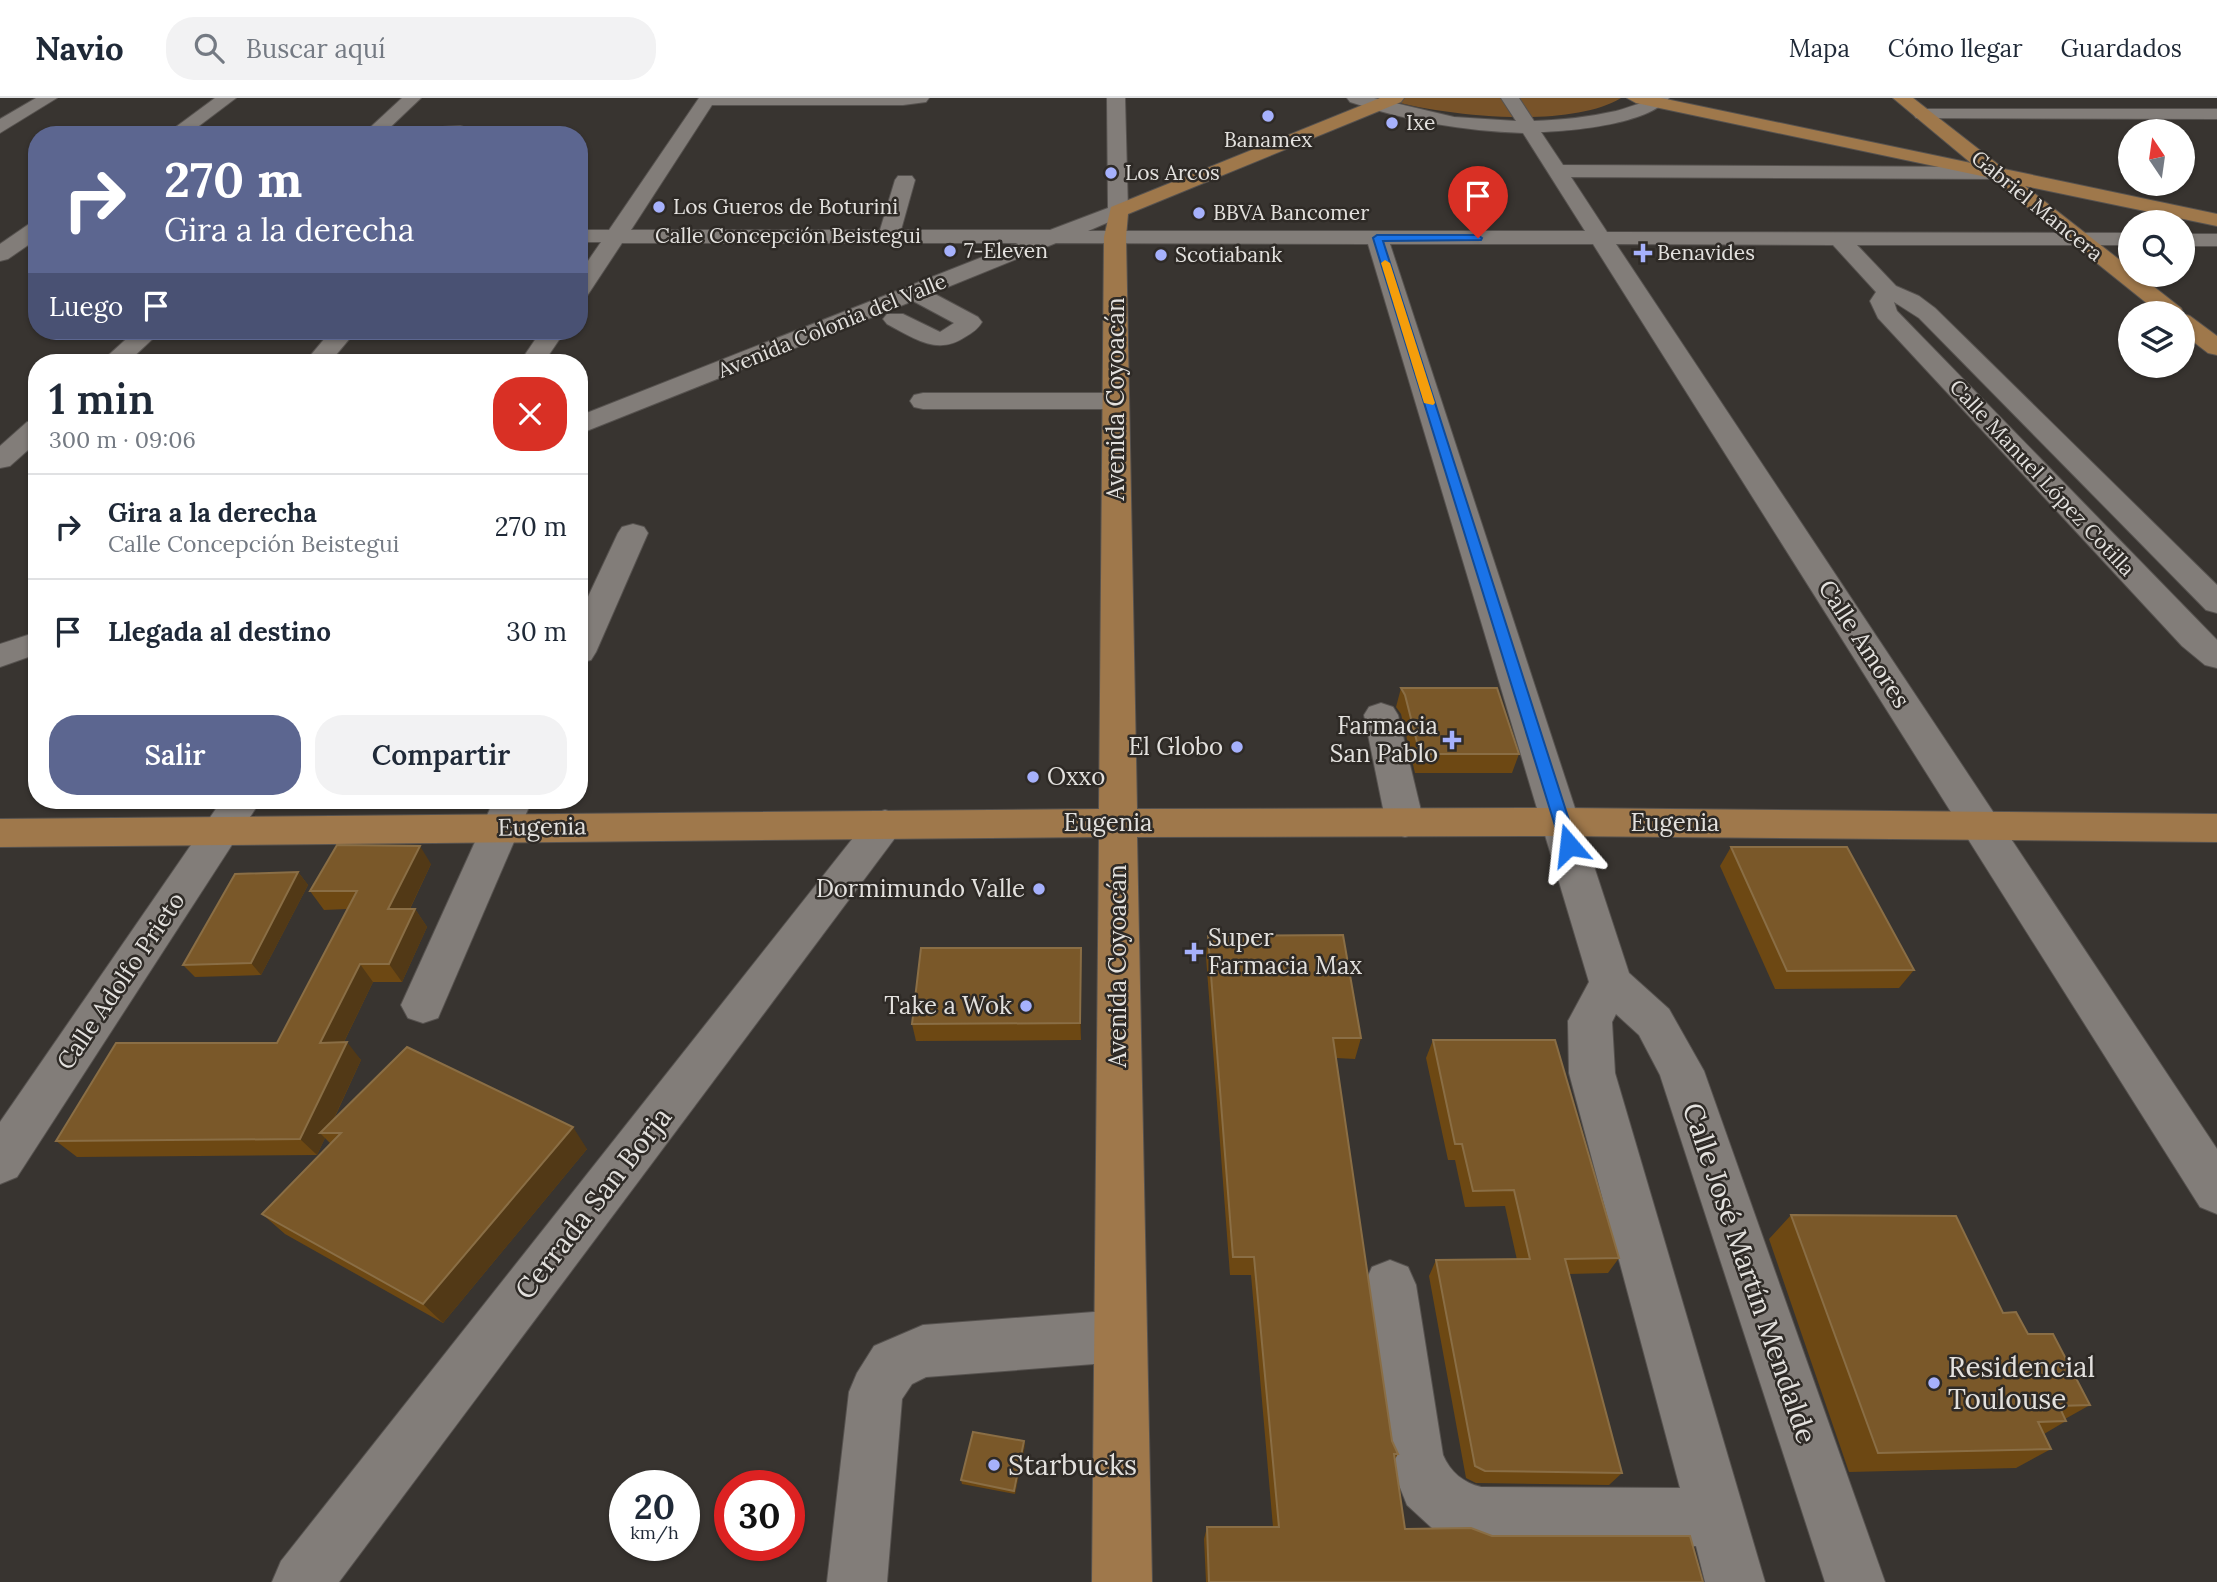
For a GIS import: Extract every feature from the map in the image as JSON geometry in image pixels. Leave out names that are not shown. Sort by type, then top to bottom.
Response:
[{"type":"main road","points":[[1636,98],[1658,100],[1998,173],[2215,236]]},
{"type":"main road","points":[[1705,98],[2217,204]]},
{"type":"main road","name":"Gabriel Mancera","points":[[1902,98],[2158,301]]},
{"type":"main road","name":"Avenida Colonia del Valle","points":[[1116,224],[1386,102]]},
{"type":"main road","name":"Avenida Coyoacán","points":[[1116,224],[1116,823],[1122,1582]]},
{"type":"main road","points":[[2195,329],[2212,340]]},
{"type":"main road","name":"Eugenia","points":[[0,832],[231,816],[507,814],[885,824],[1562,822],[2217,828]]},
{"type":"street","points":[[0,127],[48,98]]},
{"type":"street","points":[[187,126],[227,98]]},
{"type":"street","points":[[381,126],[412,98]]},
{"type":"street","name":"Avenida Coyoacán","points":[[1116,98],[1116,224]]},
{"type":"street","points":[[1356,98],[1386,102],[1446,120],[1529,126],[1603,119],[1640,110],[1658,100]]},
{"type":"street","name":"Calle Amores","points":[[1510,98],[1560,171],[2217,1191]]},
{"type":"street","points":[[588,278],[707,99],[915,104]]},
{"type":"street","points":[[1922,114],[2217,114]]},
{"type":"street","points":[[1560,171],[1998,173]]},
{"type":"street","points":[[888,236],[905,180]]},
{"type":"street","points":[[1116,224],[1377,238],[2118,239]]},
{"type":"street","name":"Avenida Colonia del Valle","points":[[588,422],[1054,237],[1116,224]]},
{"type":"street","points":[[0,234],[28,233]]},
{"type":"street","name":"Calle Concepción Beistegui","points":[[588,236],[1054,237]]},
{"type":"street","points":[[2195,238],[2215,236]]},
{"type":"street","points":[[0,254],[28,237]]},
{"type":"street","points":[[1377,238],[1611,984],[1590,1021],[1591,1073],[1735,1582]]},
{"type":"street","name":"Calle Manuel López Cotilla","points":[[1838,238],[1888,291],[1911,301],[1927,313],[2076,458],[2217,603]]},
{"type":"street","name":"Calle Manuel López Cotilla","points":[[1888,291],[1882,302],[1886,313],[2194,639],[2217,657]]},
{"type":"street","points":[[895,319],[937,340],[946,339],[970,324],[915,293]]},
{"type":"street","points":[[122,354],[139,340]]},
{"type":"street","points":[[324,354],[336,340]]},
{"type":"street","points":[[923,401],[1116,401]]},
{"type":"street","points":[[0,460],[28,436]]},
{"type":"street","points":[[2021,457],[2076,458]]},
{"type":"street","points":[[588,632],[633,533]]},
{"type":"street","points":[[0,656],[28,645]]},
{"type":"street","points":[[1381,715],[1405,823]]},
{"type":"street","points":[[423,1005],[507,814]]},
{"type":"street","name":"Calle Adolfo Prieto","points":[[0,1162],[231,816]]},
{"type":"street","name":"Cerrada San Borja","points":[[302,1582],[885,824]]},
{"type":"street","name":"Calle José Martín Mendalde","points":[[1611,984],[1654,1022],[1681,1071],[1855,1582]]},
{"type":"street","points":[[1390,1286],[1415,1455],[1427,1485],[1452,1508],[1482,1516],[1716,1517]]},
{"type":"street","points":[[857,1582],[876,1392],[893,1365],[923,1351],[1120,1336]]},
{"type":"shaded area","points":[[1382,98],[1621,98],[1598,108],[1569,114],[1503,117],[1436,110]]},
{"type":"building","name":"Farmacia San Pablo","points":[[1401,688],[1497,688],[1519,754],[1420,754]]},
{"type":"building","points":[[337,845],[420,846],[388,909],[415,909],[389,964],[360,964],[320,1043],[347,1042],[300,1139],[56,1141],[116,1043],[277,1043],[357,891],[310,891]]},
{"type":"building","points":[[1731,847],[1847,847],[1914,970],[1787,971]]},
{"type":"building","points":[[298,872],[251,963],[183,965],[235,874]]},
{"type":"building","points":[[1343,935],[1361,1038],[1333,1038],[1392,1441],[1398,1454],[1394,1454],[1405,1529],[1471,1528],[1492,1536],[1690,1536],[1703,1582],[1209,1582],[1207,1527],[1279,1527],[1254,1257],[1233,1257],[1208,936]]},
{"type":"building","points":[[921,948],[1081,948],[1080,1023],[912,1024]]},
{"type":"building","points":[[1433,1040],[1555,1040],[1619,1258],[1565,1259],[1622,1473],[1485,1471],[1475,1466],[1436,1260],[1530,1259],[1514,1190],[1473,1191],[1462,1144],[1455,1144]]},
{"type":"building","points":[[407,1047],[573,1127],[423,1304],[262,1214],[341,1133],[320,1133]]},
{"type":"building","points":[[1791,1215],[1956,1216],[2003,1313],[2016,1312],[2028,1334],[2053,1334],[2090,1405],[2059,1406],[2066,1421],[2038,1422],[2051,1449],[1878,1453]]},
{"type":"building","name":"Starbucks","points":[[973,1432],[1024,1441],[1014,1491],[961,1480]]},
{"type":"slow traffic","points":[[1385,263],[1430,403]]},
{"type":"place","name":"Banamex","points":[[1268,116]]},
{"type":"place","name":"Ixe","points":[[1392,123]]},
{"type":"place","name":"Los Arcos","points":[[1111,173]]},
{"type":"place","name":"Los Gueros de Boturini","points":[[659,207]]},
{"type":"place","name":"BBVA Bancomer","points":[[1199,213]]},
{"type":"place","name":"7-Eleven","points":[[950,251]]},
{"type":"place","name":"Benavides","points":[[1643,253]]},
{"type":"place","name":"Scotiabank","points":[[1161,255]]},
{"type":"place","name":"Farmacia San Pablo","points":[[1452,740]]},
{"type":"place","name":"El Globo","points":[[1237,747]]},
{"type":"place","name":"Oxxo","points":[[1033,777]]},
{"type":"place","name":"Dormimundo Valle","points":[[1039,889]]},
{"type":"place","name":"Super Farmacia Max","points":[[1194,952]]},
{"type":"place","name":"Take a Wok","points":[[1026,1006]]},
{"type":"place","name":"Residencial Toulouse","points":[[1934,1383]]},
{"type":"place","name":"Starbucks","points":[[994,1465]]},
{"type":"route","points":[[1478,238],[1377,238],[1569,845]]}]
